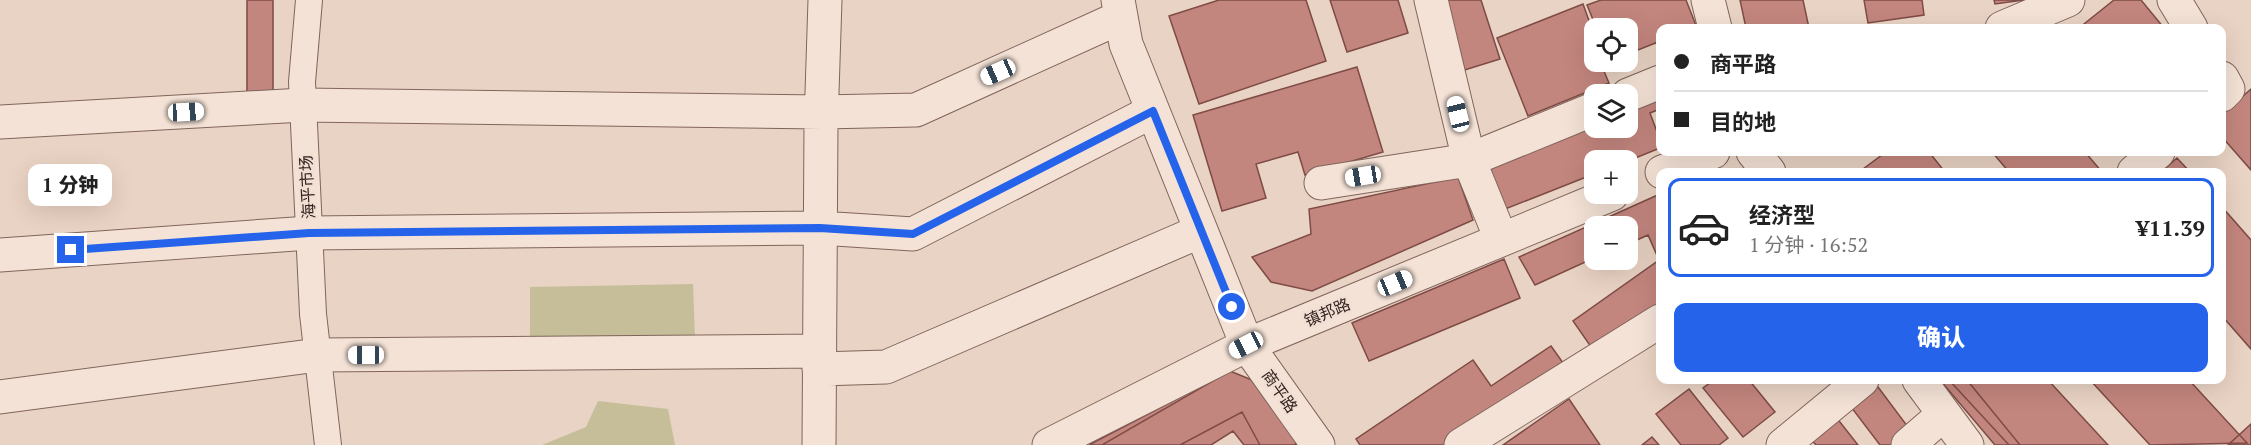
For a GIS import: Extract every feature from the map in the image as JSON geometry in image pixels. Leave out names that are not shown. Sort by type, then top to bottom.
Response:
[{"type":"street","name":"海平市场","points":[[309,0],[302,82],[313,314],[328,445]]},
{"type":"street","points":[[819,445],[820,228],[825,0]]},
{"type":"street","points":[[1431,0],[1469,160],[1501,239]]},
{"type":"street","points":[[1708,0],[1715,24]]},
{"type":"street","points":[[2011,24],[2068,0]]},
{"type":"street","points":[[2174,0],[2189,24]]},
{"type":"street","points":[[0,122],[303,105],[822,112],[916,110],[1120,8]]},
{"type":"street","name":"商平路","points":[[1120,8],[1126,44],[1246,345],[1318,445]]},
{"type":"street","points":[[1638,91],[1656,84]]},
{"type":"street","points":[[0,255],[309,233],[820,228],[913,234],[1153,111]]},
{"type":"street","points":[[1321,183],[1469,160],[1584,113]]},
{"type":"street","points":[[1673,168],[1703,156]]},
{"type":"street","points":[[1756,156],[1766,168]]},
{"type":"street","points":[[2139,168],[2153,156]]},
{"type":"street","points":[[1638,183],[1656,175]]},
{"type":"street","name":"镇邦路","points":[[1049,445],[1246,345],[1587,204]]},
{"type":"street","points":[[0,397],[318,355],[819,360],[886,367],[1201,231]]},
{"type":"street","points":[[1461,445],[1656,323]]},
{"type":"street","points":[[1783,445],[1857,384]]},
{"type":"street","points":[[1922,384],[1967,445]]},
{"type":"street","points":[[1908,445],[1944,414]]},
{"type":"shaded area","points":[[693,284],[695,338],[530,342],[530,287]]},
{"type":"shaded area","points":[[598,401],[668,409],[675,445],[542,445],[586,427]]},
{"type":"building","points":[[247,0],[273,0],[273,93],[247,93]]},
{"type":"building","points":[[1219,0],[1306,0],[1326,61],[1199,104],[1169,16]]},
{"type":"building","points":[[1330,0],[1398,0],[1408,33],[1347,52]]},
{"type":"building","points":[[1440,0],[1481,0],[1500,59],[1458,72]]},
{"type":"building","points":[[1601,0],[1686,0],[1695,24],[1656,24],[1656,43],[1638,50],[1638,18],[1592,18],[1587,5]]},
{"type":"building","points":[[1740,0],[1803,0],[1808,24],[1745,24]]},
{"type":"building","points":[[1864,0],[1922,0],[1924,15],[1868,23]]},
{"type":"building","points":[[1994,0],[2024,0],[1995,4]]},
{"type":"building","points":[[2114,0],[2141,0],[2161,24],[2084,24]]},
{"type":"building","points":[[1583,4],[1588,18],[1584,18],[1584,72],[1604,72],[1609,83],[1584,84],[1584,93],[1528,116],[1497,38]]},
{"type":"building","points":[[1357,67],[1383,152],[1305,175],[1298,152],[1256,164],[1266,198],[1222,211],[1193,115]]},
{"type":"building","points":[[2251,89],[2251,170],[2226,142],[2226,111]]},
{"type":"building","points":[[1656,97],[1656,111],[1650,113],[1656,129],[1656,150],[1638,157],[1638,150],[1584,150],[1584,178],[1495,213],[1477,167],[1584,125],[1584,138],[1638,138],[1638,104]]},
{"type":"building","points":[[1881,156],[1932,156],[1942,168],[1864,168]]},
{"type":"building","points":[[1995,156],[2088,156],[2099,168],[2006,168]]},
{"type":"building","points":[[2177,158],[2186,168],[2166,168]]},
{"type":"building","points":[[1458,177],[1473,220],[1312,291],[1271,282],[1252,257],[1311,234],[1309,209]]},
{"type":"building","points":[[1656,196],[1656,253],[1648,235],[1638,240],[1638,216],[1611,216]]},
{"type":"building","points":[[2226,212],[2251,240],[2251,349],[2226,321]]},
{"type":"building","points":[[1584,228],[1584,263],[1535,285],[1519,257]]},
{"type":"building","points":[[1504,259],[1520,298],[1369,361],[1352,323]]},
{"type":"building","points":[[1656,262],[1656,316],[1596,354],[1573,321]]},
{"type":"building","points":[[1551,346],[1566,367],[1451,445],[1360,445],[1356,439],[1473,360],[1491,386]]},
{"type":"building","points":[[1230,371],[1269,387],[1299,442],[1294,445],[1260,445],[1242,412],[1180,445],[1089,445]]},
{"type":"building","points":[[1230,371],[1269,387],[1301,445],[1244,445],[1233,431],[1211,445],[1102,445]]},
{"type":"building","points":[[1708,384],[1752,384],[1775,412],[1743,437],[1703,388]]},
{"type":"building","points":[[1876,384],[1911,431],[1892,445],[1880,445],[1848,403]]},
{"type":"building","points":[[1943,384],[1970,384],[2020,445],[1995,445]]},
{"type":"building","points":[[1953,384],[2052,384],[2108,445],[2009,445]]},
{"type":"building","points":[[2094,384],[2193,384],[2247,443],[2150,445]]},
{"type":"building","points":[[1689,389],[1728,438],[1719,445],[1681,445],[1656,414]]},
{"type":"building","points":[[1569,399],[1600,445],[1503,445]]},
{"type":"building","points":[[1836,417],[1858,445],[1816,445],[1809,437]]},
{"type":"building","points":[[2251,424],[2251,445],[2228,445]]},
{"type":"building","points":[[1652,437],[1659,445],[1642,445]]},
{"type":"route","points":[[71,250],[309,233],[820,228],[913,234],[1153,111],[1232,307]]}]
